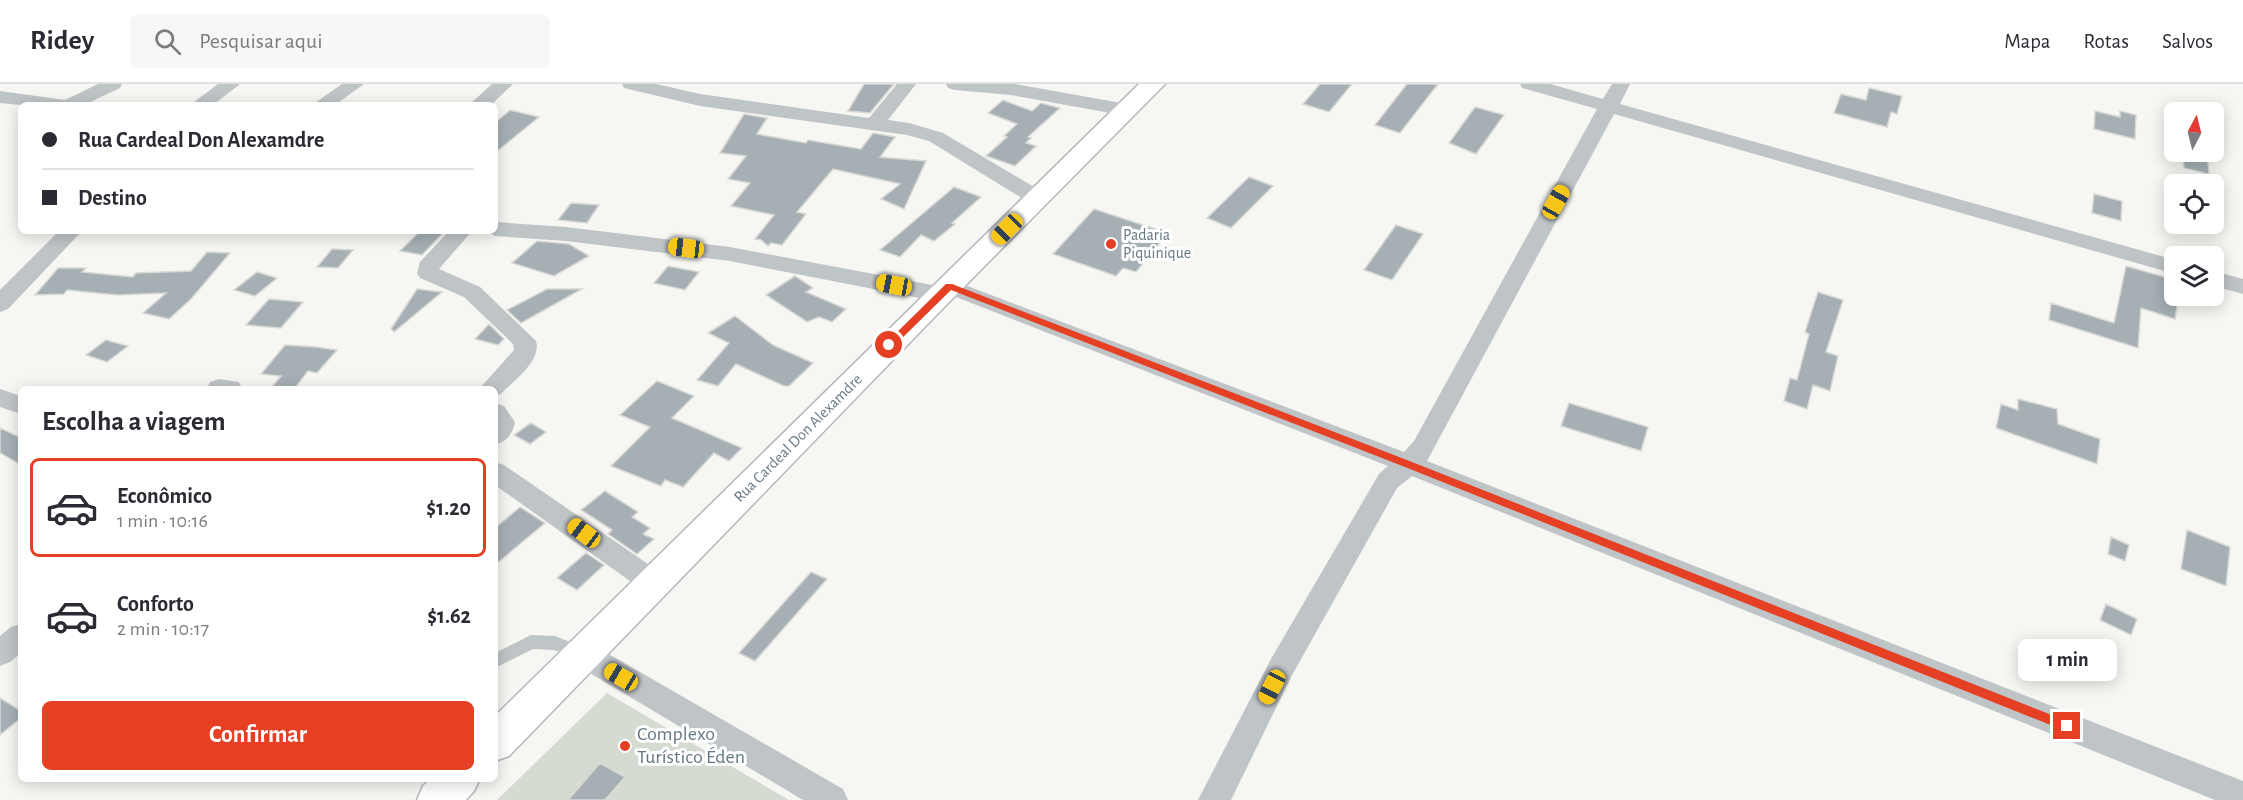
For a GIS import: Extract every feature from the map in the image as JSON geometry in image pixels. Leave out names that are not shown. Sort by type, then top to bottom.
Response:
[{"type":"main road","name":"Rua Cardeal Don Alexamdre","points":[[498,740],[1153,84]]},
{"type":"main road","points":[[438,800],[456,782]]},
{"type":"street","points":[[75,102],[113,84]]},
{"type":"street","points":[[204,102],[231,84]]},
{"type":"street","points":[[327,102],[355,84]]},
{"type":"street","points":[[483,102],[504,84]]},
{"type":"street","points":[[631,84],[700,100],[909,129],[936,137],[1037,198]]},
{"type":"street","points":[[874,124],[908,84]]},
{"type":"street","points":[[955,84],[1011,89],[1127,110]]},
{"type":"street","points":[[1529,84],[1615,95],[2164,264]]},
{"type":"street","points":[[1214,800],[1281,668],[1388,481],[1409,464],[1423,448],[1615,95]]},
{"type":"street","points":[[0,98],[36,102]]},
{"type":"street","points":[[498,229],[566,234],[730,254],[945,290],[1409,464],[2243,796]]},
{"type":"street","points":[[0,304],[68,234]]},
{"type":"street","points":[[458,234],[428,267],[428,273],[472,292],[524,341],[526,348],[525,353],[494,386]]},
{"type":"street","points":[[2224,281],[2243,287]]},
{"type":"street","points":[[0,398],[18,404]]},
{"type":"street","points":[[498,416],[502,422],[498,432]]},
{"type":"street","points":[[498,474],[654,583]]},
{"type":"street","points":[[0,653],[18,638]]},
{"type":"street","points":[[583,654],[832,800]]},
{"type":"lane","points":[[498,659],[531,642],[555,643],[583,654]]},
{"type":"shaded area","name":"Complexo Turístico Éden","points":[[607,693],[789,800],[497,800]]},
{"type":"building","points":[[864,84],[894,84],[870,113],[848,111]]},
{"type":"building","points":[[1320,84],[1352,84],[1329,112],[1303,104]]},
{"type":"building","points":[[1407,84],[1438,84],[1400,133],[1375,125]]},
{"type":"building","points":[[1869,88],[1902,96],[1897,114],[1891,112],[1887,127],[1834,113],[1841,94],[1866,100]]},
{"type":"building","points":[[1003,100],[1032,111],[1041,103],[1060,108],[1028,137],[1031,138],[1026,143],[1036,146],[1015,166],[986,156],[1007,137],[1004,136],[1017,124],[988,113]]},
{"type":"building","points":[[1475,107],[1504,115],[1476,154],[1449,143]]},
{"type":"building","points":[[510,110],[539,117],[498,151],[498,120]]},
{"type":"building","points":[[2095,111],[2120,117],[2120,111],[2136,115],[2135,139],[2094,129]]},
{"type":"building","points":[[744,114],[767,118],[757,134],[806,143],[808,140],[861,149],[873,133],[895,137],[880,157],[926,161],[904,209],[881,199],[900,184],[833,169],[797,212],[806,214],[782,245],[771,243],[768,246],[761,240],[755,239],[774,215],[731,206],[750,183],[728,179],[746,156],[720,153]]},
{"type":"building","points":[[2184,162],[2208,162],[2209,174],[2184,168]]},
{"type":"building","points":[[1249,177],[1273,186],[1231,228],[1207,218]]},
{"type":"building","points":[[954,187],[981,197],[952,223],[955,224],[934,241],[921,235],[900,257],[880,250]]},
{"type":"building","points":[[2094,194],[2122,201],[2121,221],[2092,213]]},
{"type":"building","points":[[571,203],[599,205],[587,223],[558,220]]},
{"type":"building","name":"Padaria Piquinique","points":[[1094,209],[1168,233],[1136,272],[1123,268],[1116,276],[1053,254]]},
{"type":"building","points":[[1396,225],[1423,234],[1392,280],[1364,270]]},
{"type":"building","points":[[417,234],[442,234],[422,255],[400,251]]},
{"type":"building","points":[[537,241],[569,244],[589,256],[554,276],[512,263]]},
{"type":"building","points":[[332,249],[353,250],[338,268],[317,267]]},
{"type":"building","points":[[207,252],[230,253],[191,299],[169,319],[143,313],[166,293],[117,295],[67,290],[64,294],[35,295],[58,268],[86,268],[82,272],[133,277],[136,273],[191,271]]},
{"type":"building","points":[[668,266],[699,272],[685,290],[654,283]]},
{"type":"building","points":[[2126,266],[2164,277],[2164,306],[2177,306],[2175,319],[2141,308],[2138,348],[2049,320],[2051,303],[2114,323]]},
{"type":"building","points":[[257,272],[277,278],[255,296],[234,290]]},
{"type":"building","points":[[795,276],[813,288],[806,292],[846,309],[832,322],[819,317],[807,322],[766,295]]},
{"type":"building","points":[[417,289],[442,292],[394,332],[391,329]]},
{"type":"building","points":[[547,289],[582,289],[521,323],[507,310]]},
{"type":"building","points":[[1818,292],[1843,300],[1826,352],[1838,356],[1830,391],[1813,385],[1807,409],[1784,401],[1790,378],[1797,380],[1809,334],[1805,332]]},
{"type":"building","points":[[269,299],[303,302],[281,328],[246,325]]},
{"type":"building","points":[[735,316],[773,345],[813,363],[789,386],[784,386],[736,364],[718,386],[697,380],[729,343],[708,333]]},
{"type":"building","points":[[489,324],[504,339],[498,345],[475,339]]},
{"type":"building","points":[[106,340],[128,346],[107,362],[86,355]]},
{"type":"building","points":[[285,345],[337,350],[317,373],[308,371],[297,386],[273,386],[281,376],[261,374]]},
{"type":"building","points":[[657,381],[694,396],[672,418],[742,448],[729,461],[714,453],[683,487],[665,480],[661,486],[611,466],[650,427],[620,415]]},
{"type":"building","points":[[2018,399],[2057,409],[2058,424],[2100,439],[2097,464],[1996,428],[2001,404],[2018,410]]},
{"type":"building","points":[[1569,403],[1648,427],[1641,451],[1561,426]]},
{"type":"building","points":[[531,423],[546,432],[530,444],[514,435]]},
{"type":"building","points":[[0,428],[18,437],[18,463],[0,453]]},
{"type":"building","points":[[605,491],[638,512],[632,517],[650,528],[643,534],[654,539],[637,554],[608,534],[612,530],[581,510]]},
{"type":"building","points":[[520,507],[545,523],[498,562],[498,525]]},
{"type":"building","points":[[2187,530],[2230,547],[2226,586],[2181,569]]},
{"type":"building","points":[[2111,537],[2129,545],[2125,561],[2108,554]]},
{"type":"building","points":[[586,553],[604,565],[577,590],[557,578]]},
{"type":"building","points":[[811,572],[827,579],[755,661],[739,653]]},
{"type":"building","points":[[2106,604],[2137,619],[2131,635],[2100,620]]},
{"type":"building","points":[[0,698],[18,709],[18,720],[0,735]]},
{"type":"building","name":"Complexo Turístico Éden","points":[[600,763],[625,777],[605,800],[568,800]]},
{"type":"place","name":"Padaria Piquinique","points":[[1111,244]]},
{"type":"place","name":"Complexo Turístico Éden","points":[[625,746]]},
{"type":"route","points":[[889,345],[949,286],[1409,464],[2067,726]]}]
